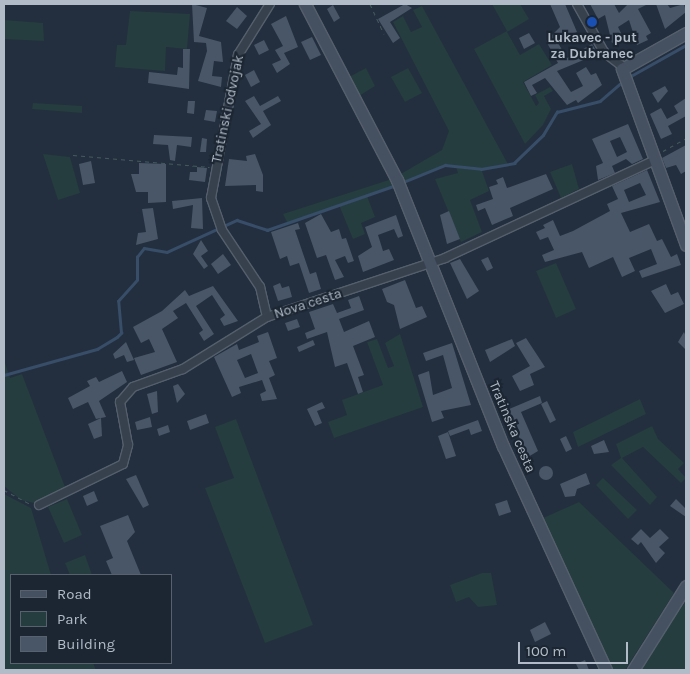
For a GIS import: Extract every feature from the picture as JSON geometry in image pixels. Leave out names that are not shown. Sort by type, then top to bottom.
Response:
[{"type":"main road","name":"Tratinska cesta","points":[[305,4],[399,185],[503,446],[606,670]]},
{"type":"main road","points":[[686,33],[624,75],[652,159],[686,245]]},
{"type":"main road","points":[[633,670],[686,586]]},
{"type":"street","name":"Tratinski odvojak","points":[[267,317],[260,287],[222,230],[212,198],[215,168],[238,55],[270,4]]},
{"type":"street","points":[[577,4],[604,52],[624,75]]},
{"type":"street","name":"Nova cesta","points":[[38,505],[123,464],[128,445],[120,402],[127,391],[183,368],[267,317],[431,264],[652,159]]},
{"type":"path","points":[[370,4],[384,34]]},
{"type":"path","points":[[652,159],[686,138]]},
{"type":"path","points":[[72,155],[215,168]]},
{"type":"path","points":[[4,490],[24,503],[38,505]]},
{"type":"green space","points":[[492,4],[520,4],[529,19],[507,32],[520,55],[539,44],[552,65],[523,82],[536,106],[539,103],[535,95],[550,87],[553,91],[544,96],[551,109],[543,125],[525,144],[474,49],[507,31]]},
{"type":"green space","points":[[422,6],[509,166],[482,171],[489,191],[470,200],[482,232],[461,242],[435,179],[458,173],[456,167],[444,167],[367,196],[375,217],[361,223],[365,234],[353,239],[339,205],[288,224],[283,214],[392,179],[442,150],[449,131],[393,22],[403,16],[411,32],[422,27],[413,10]]},
{"type":"green space","points":[[130,11],[190,14],[187,49],[166,47],[165,71],[115,67],[117,45],[126,45]]},
{"type":"green space","points":[[4,20],[43,23],[44,41],[4,39]]},
{"type":"green space","points":[[366,68],[375,86],[359,96],[349,77]]},
{"type":"green space","points":[[408,68],[422,93],[405,102],[391,77]]},
{"type":"green space","points":[[33,103],[82,106],[82,113],[32,109]]},
{"type":"green space","points":[[43,154],[70,157],[80,193],[58,200]]},
{"type":"green space","points":[[572,164],[579,189],[561,198],[550,172]]},
{"type":"green space","points":[[556,263],[576,309],[556,318],[536,271]]},
{"type":"green space","points":[[400,334],[423,407],[334,438],[328,422],[347,415],[342,400],[383,385],[367,342],[377,339],[388,368],[394,366],[385,343]]},
{"type":"green space","points":[[4,360],[10,378],[22,374],[65,487],[34,503],[21,500],[4,486]]},
{"type":"green space","points":[[640,399],[646,414],[578,447],[573,432]]},
{"type":"green space","points":[[236,419],[313,625],[265,643],[205,488],[234,478],[215,427]]},
{"type":"green space","points":[[652,426],[658,439],[684,463],[678,469],[686,478],[681,483],[643,447],[622,458],[657,497],[650,505],[611,465],[621,458],[616,444]]},
{"type":"green space","points":[[603,478],[637,510],[628,519],[596,485]]},
{"type":"green space","points":[[4,494],[31,508],[51,574],[10,574],[10,664],[93,664],[96,670],[4,670]]},
{"type":"green space","points":[[67,499],[82,535],[64,543],[48,507]]},
{"type":"green space","points":[[579,502],[674,593],[625,670],[612,670],[608,664],[541,519]]},
{"type":"green space","points":[[85,555],[92,574],[70,574],[65,563]]},
{"type":"green space","points":[[482,573],[491,573],[497,605],[478,607],[469,597],[456,602],[450,585]]},
{"type":"green space","points":[[686,601],[686,670],[638,670]]},
{"type":"building","points":[[192,4],[207,8],[199,36],[221,42],[223,62],[214,61],[212,76],[222,77],[221,87],[198,81],[207,51],[206,43],[194,42]]},
{"type":"building","points":[[405,4],[412,8],[390,22],[400,38],[393,43],[378,19]]},
{"type":"building","points":[[550,4],[565,4],[577,32],[558,43],[567,58],[592,44],[598,54],[557,71],[571,92],[583,86],[576,73],[586,67],[591,75],[596,73],[602,85],[578,103],[576,100],[567,105],[545,78],[532,85],[537,93],[531,96],[524,82],[558,63],[546,41],[560,27]]},
{"type":"building","points":[[590,4],[614,4],[619,13],[628,4],[648,4],[638,9],[651,33],[646,36],[648,40],[637,45],[629,20],[618,27],[623,37],[612,43],[605,15],[598,19]]},
{"type":"building","points":[[656,4],[667,4],[670,8],[684,4],[686,12],[665,29]]},
{"type":"building","points":[[333,5],[340,18],[334,22],[327,9]]},
{"type":"building","points":[[237,7],[247,16],[237,29],[226,21]]},
{"type":"building","points":[[286,16],[298,47],[284,53],[290,64],[277,73],[272,64],[281,60],[275,50],[283,46],[271,24]]},
{"type":"building","points":[[529,33],[535,43],[524,49],[519,38]]},
{"type":"building","points":[[312,37],[321,55],[310,60],[301,42]]},
{"type":"building","points":[[264,40],[269,50],[259,55],[254,45]]},
{"type":"building","points":[[183,49],[190,49],[189,89],[148,83],[149,72],[177,75],[178,67],[183,68]]},
{"type":"building","points":[[254,70],[260,82],[251,87],[245,75]]},
{"type":"building","points":[[665,86],[668,91],[658,103],[652,93]]},
{"type":"building","points":[[254,96],[260,106],[278,96],[281,101],[263,111],[271,125],[253,138],[249,131],[261,124],[245,101]]},
{"type":"building","points":[[686,98],[686,116],[668,126],[672,134],[661,139],[650,114],[661,108],[667,119],[678,113],[674,106]]},
{"type":"building","points":[[188,101],[195,101],[194,114],[187,113]]},
{"type":"building","points":[[206,110],[217,111],[215,122],[204,120]]},
{"type":"building","points":[[628,124],[643,159],[632,164],[626,159],[612,166],[615,173],[598,180],[596,166],[603,163],[592,139]],"holes":[[[620,137],[627,152],[617,157],[610,141]]]},
{"type":"building","points":[[154,135],[192,137],[191,147],[177,145],[175,161],[170,160],[168,145],[153,144]]},
{"type":"building","points":[[202,138],[207,139],[206,152],[200,152]]},
{"type":"building","points":[[686,145],[686,171],[681,174],[676,165],[666,168],[662,158]]},
{"type":"building","points":[[255,154],[263,175],[263,192],[256,191],[256,185],[225,186],[229,159],[247,161],[246,156]]},
{"type":"building","points":[[91,161],[95,183],[83,185],[79,164]]},
{"type":"building","points":[[139,163],[166,164],[166,202],[148,203],[148,192],[136,192],[131,174],[139,174]]},
{"type":"building","points":[[197,167],[207,168],[205,182],[189,180],[190,172],[197,172]]},
{"type":"building","points":[[647,170],[660,202],[621,213],[630,232],[649,224],[657,241],[662,239],[671,257],[677,254],[681,265],[642,278],[639,271],[657,264],[651,249],[629,258],[635,271],[622,277],[613,257],[589,268],[582,252],[545,262],[542,255],[554,250],[548,237],[540,240],[536,232],[545,228],[543,225],[553,220],[560,236],[610,211],[607,204],[618,199],[612,186]],"holes":[[[640,183],[646,195],[629,202],[624,190]]]},
{"type":"building","points":[[546,174],[553,189],[510,208],[513,216],[492,225],[485,208],[478,211],[476,205],[493,199],[489,187],[498,184],[496,180],[503,177],[507,188]]},
{"type":"building","points":[[202,198],[203,229],[191,228],[193,205],[173,209],[172,201]]},
{"type":"building","points":[[153,208],[158,239],[136,245],[138,233],[146,232],[142,209]]},
{"type":"building","points":[[449,211],[460,239],[447,244],[440,215]]},
{"type":"building","points":[[321,214],[331,232],[339,229],[342,239],[346,238],[354,261],[348,263],[345,256],[335,260],[344,277],[335,280],[326,255],[317,258],[305,223]]},
{"type":"building","points":[[396,215],[403,236],[398,238],[394,229],[378,235],[383,251],[389,249],[394,260],[363,272],[358,256],[372,247],[365,227]]},
{"type":"building","points":[[298,223],[300,229],[295,230],[310,274],[316,272],[321,289],[309,293],[299,263],[290,266],[287,256],[280,259],[271,232]]},
{"type":"building","points":[[201,240],[208,251],[201,256],[208,266],[204,269],[193,254]]},
{"type":"building","points":[[223,254],[231,265],[218,274],[211,264]]},
{"type":"building","points":[[488,257],[493,268],[487,271],[481,260]]},
{"type":"building","points":[[460,259],[479,291],[467,299],[450,263]]},
{"type":"building","points":[[405,280],[416,308],[422,306],[427,317],[400,329],[394,305],[387,302],[382,289]]},
{"type":"building","points":[[280,283],[282,288],[289,286],[292,297],[278,301],[273,286]]},
{"type":"building","points":[[666,284],[671,295],[678,292],[684,304],[665,313],[651,291]]},
{"type":"building","points":[[213,286],[238,321],[224,326],[220,319],[225,315],[212,295],[196,306],[214,334],[204,341],[199,333],[203,330],[186,303],[173,311],[178,318],[162,329],[177,362],[141,375],[134,358],[155,352],[149,339],[141,343],[133,327],[162,311],[185,290],[189,296]]},
{"type":"building","points":[[359,296],[364,310],[339,319],[344,332],[369,321],[375,337],[353,346],[364,375],[358,377],[363,392],[358,394],[347,363],[335,367],[327,332],[307,339],[305,333],[315,329],[309,312],[333,304],[337,313],[351,308],[348,300]]},
{"type":"building","points":[[297,319],[300,327],[288,331],[285,323]]},
{"type":"building","points":[[268,332],[277,358],[269,361],[275,375],[269,378],[277,399],[262,401],[260,394],[266,391],[262,380],[239,387],[241,393],[232,397],[214,357],[237,344],[239,350],[259,342],[257,336]],"holes":[[[251,354],[258,373],[245,378],[237,360]]]},
{"type":"building","points":[[684,332],[686,337],[686,350],[678,342]]},
{"type":"building","points":[[526,338],[545,367],[530,374],[534,385],[520,391],[512,376],[530,366],[516,343]]},
{"type":"building","points":[[512,339],[515,346],[490,362],[485,350]]},
{"type":"building","points":[[313,340],[315,345],[299,352],[297,347]]},
{"type":"building","points":[[126,342],[134,360],[127,362],[124,355],[115,359],[113,354]]},
{"type":"building","points":[[452,343],[471,405],[441,411],[444,418],[432,422],[418,375],[429,371],[433,395],[452,388],[443,355],[426,361],[423,353]]},
{"type":"building","points":[[122,371],[127,382],[99,401],[106,417],[96,419],[88,402],[73,409],[68,398],[90,386],[87,381],[96,377],[99,382]]},
{"type":"building","points":[[178,384],[185,394],[177,403],[173,386]]},
{"type":"building","points":[[157,391],[158,412],[152,414],[147,394]]},
{"type":"building","points":[[540,396],[542,403],[521,412],[538,451],[528,457],[507,410]]},
{"type":"building","points":[[547,401],[556,420],[550,423],[541,404]]},
{"type":"building","points":[[322,402],[325,408],[317,411],[322,423],[315,426],[307,409]]},
{"type":"building","points":[[206,414],[209,423],[190,430],[187,421]]},
{"type":"building","points":[[150,417],[152,427],[137,430],[135,422]]},
{"type":"building","points":[[101,418],[102,436],[94,439],[88,424]]},
{"type":"building","points":[[478,420],[482,431],[471,435],[469,429],[450,436],[448,431]]},
{"type":"building","points":[[168,425],[170,432],[159,436],[157,429]]},
{"type":"building","points":[[448,432],[456,456],[446,459],[438,436]]},
{"type":"building","points":[[566,436],[572,449],[566,452],[560,439]]},
{"type":"building","points":[[604,440],[609,452],[594,454],[591,446]]},
{"type":"building","points":[[543,466],[549,466],[553,473],[549,480],[543,480],[539,476],[539,470]]},
{"type":"building","points":[[586,473],[590,484],[577,489],[575,496],[565,497],[560,484]]},
{"type":"building","points":[[136,475],[149,505],[143,508],[126,479]]},
{"type":"building","points":[[94,491],[98,501],[87,506],[83,496]]},
{"type":"building","points":[[676,499],[686,509],[686,517],[670,506]]},
{"type":"building","points":[[507,500],[511,512],[499,516],[495,504]]},
{"type":"building","points":[[128,515],[135,532],[127,541],[141,574],[112,574],[106,561],[113,558],[100,526]]},
{"type":"building","points":[[641,529],[650,538],[660,529],[669,538],[659,547],[665,553],[656,563],[641,542],[638,545],[631,539]]},
{"type":"building","points":[[545,622],[551,634],[535,642],[530,630]]},
{"type":"building","points":[[585,660],[589,670],[579,670],[576,664]]},
{"type":"waterway","points":[[629,77],[686,45]]},
{"type":"waterway","points":[[401,183],[445,165],[481,169],[514,163],[543,135],[557,112],[600,101],[622,82]]},
{"type":"waterway","points":[[4,375],[97,349],[117,337],[121,333],[118,301],[137,280],[137,257],[144,248],[167,252],[237,220],[267,230],[396,185]]},
{"type":"place","name":"Lukavec - put za Dubranec","points":[[592,22]]}]
